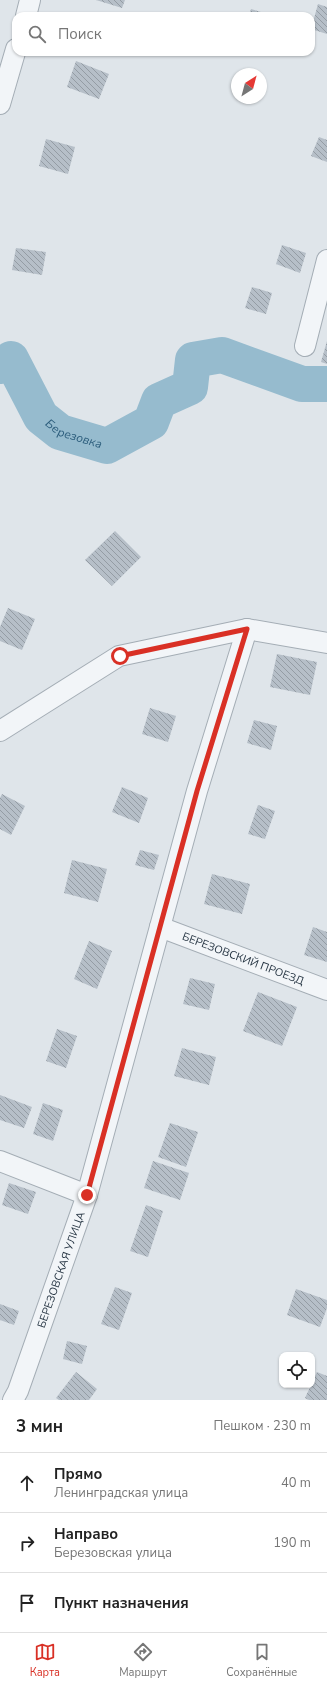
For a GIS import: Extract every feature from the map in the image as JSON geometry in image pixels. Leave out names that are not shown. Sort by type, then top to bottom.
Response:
[{"type":"street","points":[[27,12],[30,0]]},
{"type":"street","points":[[0,104],[14,56]]},
{"type":"street","points":[[305,346],[327,260]]},
{"type":"street","points":[[0,731],[120,656],[247,629],[327,643]]},
{"type":"street","name":"БЕРЕЗОВСКАЯ УЛИЦА","points":[[13,1400],[87,1195],[197,791],[247,629]]},
{"type":"street","name":"БЕРЕЗОВСКИЙ ПРОЕЗД","points":[[160,927],[327,990]]},
{"type":"street","points":[[0,1161],[87,1195]]},
{"type":"building","points":[[96,0],[125,0],[122,8]]},
{"type":"building","points":[[318,4],[327,7],[327,34],[315,30],[315,15]]},
{"type":"building","points":[[251,9],[261,12],[250,12]]},
{"type":"building","points":[[76,61],[109,74],[99,99],[67,87]]},
{"type":"building","points":[[319,137],[327,140],[327,162],[311,156]]},
{"type":"building","points":[[46,139],[75,147],[68,174],[39,166]]},
{"type":"building","points":[[282,245],[306,253],[300,273],[276,264]]},
{"type":"building","points":[[16,248],[46,252],[42,275],[12,270]]},
{"type":"building","points":[[252,287],[272,293],[266,314],[245,308]]},
{"type":"building","points":[[327,341],[327,364],[321,362]]},
{"type":"building","points":[[115,531],[141,557],[112,586],[85,560]]},
{"type":"building","points":[[8,608],[35,619],[22,650],[0,641],[0,627]]},
{"type":"building","points":[[277,654],[317,662],[310,695],[270,687]]},
{"type":"building","points":[[150,708],[176,716],[168,742],[142,734]]},
{"type":"building","points":[[254,720],[277,726],[271,750],[247,743]]},
{"type":"building","points":[[122,787],[148,798],[139,823],[112,812]]},
{"type":"building","points":[[2,794],[25,806],[11,835],[0,829],[0,798]]},
{"type":"building","points":[[258,805],[275,811],[265,839],[248,834]]},
{"type":"building","points":[[140,850],[159,855],[154,870],[135,865]]},
{"type":"building","points":[[72,860],[107,869],[98,902],[64,893]]},
{"type":"building","points":[[212,874],[250,884],[242,914],[204,904]]},
{"type":"building","points":[[313,927],[327,932],[327,962],[304,955]]},
{"type":"building","points":[[89,941],[112,951],[97,989],[74,979]]},
{"type":"building","points":[[190,978],[215,984],[209,1010],[183,1004]]},
{"type":"building","points":[[258,992],[297,1007],[282,1046],[243,1031]]},
{"type":"building","points":[[57,1029],[77,1036],[66,1068],[46,1061]]},
{"type":"building","points":[[182,1048],[216,1057],[209,1085],[174,1076]]},
{"type":"building","points":[[0,1095],[32,1107],[24,1128],[0,1120]]},
{"type":"building","points":[[43,1103],[63,1110],[53,1141],[33,1134]]},
{"type":"building","points":[[170,1123],[198,1132],[186,1167],[158,1157]]},
{"type":"building","points":[[153,1161],[189,1173],[180,1200],[144,1188]]},
{"type":"building","points":[[9,1183],[36,1192],[28,1214],[2,1205]]},
{"type":"building","points":[[146,1205],[163,1211],[148,1257],[130,1251]]},
{"type":"building","points":[[115,1287],[132,1293],[119,1330],[101,1324]]},
{"type":"building","points":[[296,1289],[327,1300],[327,1308],[320,1327],[287,1315]]},
{"type":"building","points":[[0,1304],[19,1311],[14,1325],[0,1320]]},
{"type":"building","points":[[67,1341],[87,1346],[82,1364],[63,1359]]},
{"type":"building","points":[[76,1372],[97,1389],[89,1400],[59,1400],[56,1398]]},
{"type":"building","points":[[317,1372],[327,1376],[327,1400],[309,1400],[305,1398],[310,1388],[315,1388],[315,1376]]},
{"type":"waterway","name":"Березовка","points":[[0,366],[11,359],[41,417],[60,432],[107,446],[151,422],[159,401],[190,387],[193,360],[222,355],[302,384],[327,384]]},
{"type":"route","points":[[87,1195],[197,791],[247,629],[120,656]]}]
